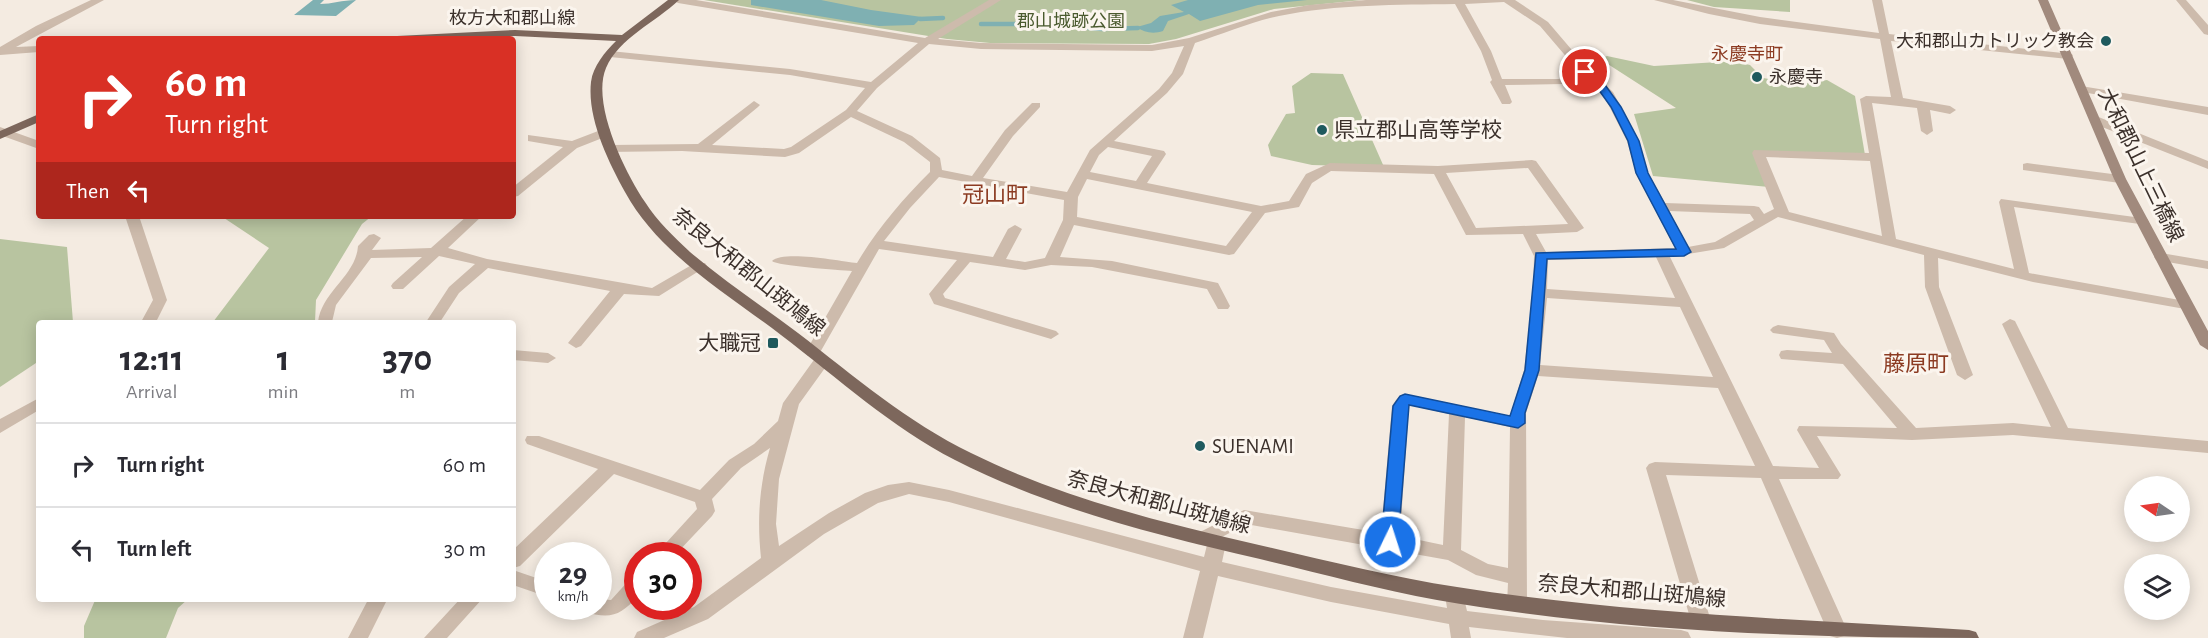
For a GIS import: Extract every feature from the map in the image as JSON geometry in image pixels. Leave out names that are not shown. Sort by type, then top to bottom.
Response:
[{"type":"main road","name":"奈良大和郡山斑鳩線","points":[[676,0],[626,38],[610,54],[598,73],[596,91],[606,132],[631,195],[658,229],[700,266],[818,357],[919,432],[987,467],[1048,496],[1119,519],[1455,595],[1517,604],[1701,621],[1969,638]]},
{"type":"main road","name":"大和郡山上三橋線","points":[[2043,0],[2120,179],[2208,345]]},
{"type":"main road","name":"枚方大和郡山線","points":[[516,37],[626,38]]},
{"type":"main road","points":[[2,132],[36,119]]},
{"type":"street","points":[[0,52],[40,28],[99,0]]},
{"type":"street","points":[[676,0],[927,41],[981,46],[1152,48],[1191,40],[1243,22],[1309,8],[1366,3],[1501,0]]},
{"type":"street","points":[[611,149],[701,148],[785,153],[795,150],[850,112],[873,86],[927,41],[996,0]]},
{"type":"street","points":[[1508,0],[1544,24],[1585,72],[1609,94],[1633,141],[1642,173],[1684,252]]},
{"type":"street","points":[[1659,0],[1704,11],[1884,38],[2068,56]]},
{"type":"street","points":[[1876,0],[1898,101]]},
{"type":"street","points":[[2181,0],[2208,32]]},
{"type":"street","points":[[1459,2],[1486,51],[1496,82],[1506,102]]},
{"type":"street","points":[[1052,261],[1070,220],[1071,197],[1085,175],[1094,153],[1177,74],[1191,40]]},
{"type":"street","points":[[0,52],[36,49]]},
{"type":"street","points":[[610,54],[790,72],[873,86]]},
{"type":"street","points":[[1496,82],[1559,82]]},
{"type":"street","points":[[2081,89],[2208,111]]},
{"type":"street","points":[[1890,243],[1866,99],[1898,101],[1950,110]]},
{"type":"street","points":[[701,148],[754,105]]},
{"type":"street","points":[[975,180],[1009,133],[1036,105]]},
{"type":"street","points":[[1923,106],[1927,131]]},
{"type":"street","points":[[771,561],[767,524],[770,479],[791,403],[818,357],[875,244],[905,205],[936,173],[936,161],[923,149],[850,112]]},
{"type":"street","points":[[2096,120],[2208,165]]},
{"type":"street","points":[[2,132],[36,144]]},
{"type":"street","points":[[516,191],[573,145],[606,132]]},
{"type":"street","points":[[532,138],[573,145]]},
{"type":"street","points":[[1106,143],[1160,154],[1139,186]]},
{"type":"street","points":[[1783,215],[1758,153],[1874,157]]},
{"type":"street","points":[[1085,175],[1261,210],[1294,204],[1306,180],[1314,172],[1330,167],[1438,170],[1532,164],[1577,228],[1471,232],[1438,170]]},
{"type":"street","points":[[2027,167],[2120,179]]},
{"type":"street","points":[[936,173],[1071,197]]},
{"type":"street","points":[[2022,275],[2006,202],[2142,222]]},
{"type":"street","points":[[1660,207],[1754,210],[1761,221]]},
{"type":"street","points":[[1070,220],[1229,251],[1261,210]]},
{"type":"street","points":[[1541,255],[1684,252],[1719,245],[1776,213],[1931,254],[2022,275],[2185,305]]},
{"type":"street","points":[[133,219],[160,300],[150,320]]},
{"type":"street","points":[[398,286],[434,250],[471,219]]},
{"type":"street","points":[[997,263],[1015,229]]},
{"type":"street","points":[[1517,604],[1518,413],[1532,370],[1540,293],[1541,255],[1528,231]]},
{"type":"street","points":[[325,320],[329,305],[366,254],[365,246],[374,238]]},
{"type":"street","points":[[875,244],[1025,266],[1052,261],[1128,266],[1213,286],[1223,306]]},
{"type":"street","points":[[366,254],[434,250],[485,263],[620,289],[654,293],[700,266]]},
{"type":"street","points":[[1661,253],[1768,474],[1837,630]]},
{"type":"street","points":[[1931,254],[1932,287],[1965,375]]},
{"type":"street","points":[[2161,257],[2208,265]]},
{"type":"street","points":[[965,259],[936,294],[939,301],[1051,334]]},
{"type":"street","points":[[779,261],[803,261],[862,268]]},
{"type":"street","points":[[434,320],[454,290],[485,263]]},
{"type":"street","points":[[576,343],[620,289]]},
{"type":"street","points":[[1540,293],[1684,303]]},
{"type":"street","points":[[2010,324],[2062,433]]},
{"type":"street","points":[[1778,330],[1829,336],[1834,347],[1848,359],[1912,434]]},
{"type":"street","points":[[516,355],[548,358]]},
{"type":"street","points":[[1787,355],[1848,359]]},
{"type":"street","points":[[1532,370],[1723,382]]},
{"type":"street","points":[[1390,542],[1400,406],[1405,399],[1518,423]]},
{"type":"street","points":[[0,427],[36,405]]},
{"type":"street","points":[[1452,554],[1457,411]]},
{"type":"street","points":[[703,498],[735,464],[760,448],[785,424]]},
{"type":"street","points":[[1701,621],[1655,468],[1832,475],[1805,430],[1912,434],[2013,429],[2208,447]]},
{"type":"street","points":[[533,440],[703,498]]},
{"type":"street","points":[[516,558],[610,467]]},
{"type":"street","points":[[644,638],[701,613],[771,561],[848,511],[880,494],[905,488],[949,496],[1211,567],[1458,618],[1536,628],[1681,638]]},
{"type":"street","points":[[676,542],[706,510],[703,498]]},
{"type":"street","points":[[1194,638],[1211,567],[1210,541],[1244,517],[1452,554],[1483,570],[1517,578]]},
{"type":"street","points":[[516,578],[534,585]]},
{"type":"street","points":[[1455,595],[1461,638]]},
{"type":"street","points":[[612,608],[615,608],[624,598]]},
{"type":"street","points":[[358,638],[377,602]]},
{"type":"street","points":[[434,638],[470,602]]},
{"type":"green space","name":"郡山城跡公園","points":[[704,0],[1362,0],[1274,9],[1176,39],[1149,44],[990,43],[947,39]]},
{"type":"green space","points":[[1687,0],[1790,0],[1790,12],[1714,7]]},
{"type":"green space","points":[[1607,56],[1654,66],[1734,61],[1750,65],[1763,78],[1800,84],[1827,80],[1855,96],[1865,155],[1754,151],[1769,187],[1653,176],[1634,114],[1676,108],[1600,59]]},
{"type":"green space","name":"県立郡山高等学校","points":[[1311,73],[1343,74],[1384,167],[1312,165],[1271,156],[1268,145],[1286,114],[1295,113],[1292,86]]},
{"type":"green space","points":[[226,219],[368,219],[362,224],[316,300],[315,320],[215,320],[269,248]]},
{"type":"green space","points":[[0,239],[67,247],[73,320],[36,320],[36,363],[0,387]]},
{"type":"green space","points":[[94,602],[185,602],[178,608],[166,638],[84,638],[84,626]]},
{"type":"water","points":[[313,0],[324,0],[320,4],[356,0],[336,16],[294,15]]},
{"type":"water","points":[[751,0],[821,0],[922,17],[914,25],[879,26],[751,5]]},
{"type":"water","points":[[1188,0],[1307,0],[1258,5],[1200,21],[1189,14],[1168,21],[1163,31],[1160,32],[1146,32],[1137,27],[1151,23],[1160,16],[1184,12],[1171,5]]},
{"type":"waterway","points":[[920,19],[943,18]]},
{"type":"waterway","points":[[981,24],[1041,24],[1102,29],[1138,28]]},
{"type":"place","name":"大和郡山カトリック教会","points":[[2106,41]]},
{"type":"place","name":"永慶寺","points":[[1757,77]]},
{"type":"place","name":"県立郡山高等学校","points":[[1322,130]]},
{"type":"place","name":"大職冠","points":[[773,343]]},
{"type":"place","name":"SUENAMI","points":[[1200,446]]},
{"type":"district","name":"永慶寺町","points":[[1747,54]]},
{"type":"district","name":"冠山町","points":[[995,194]]},
{"type":"district","name":"藤原町","points":[[1916,363]]},
{"type":"route","points":[[1390,542],[1400,406],[1405,399],[1518,423],[1518,413],[1532,370],[1540,293],[1541,255],[1684,252],[1642,173],[1633,141],[1609,94],[1585,72]]}]
